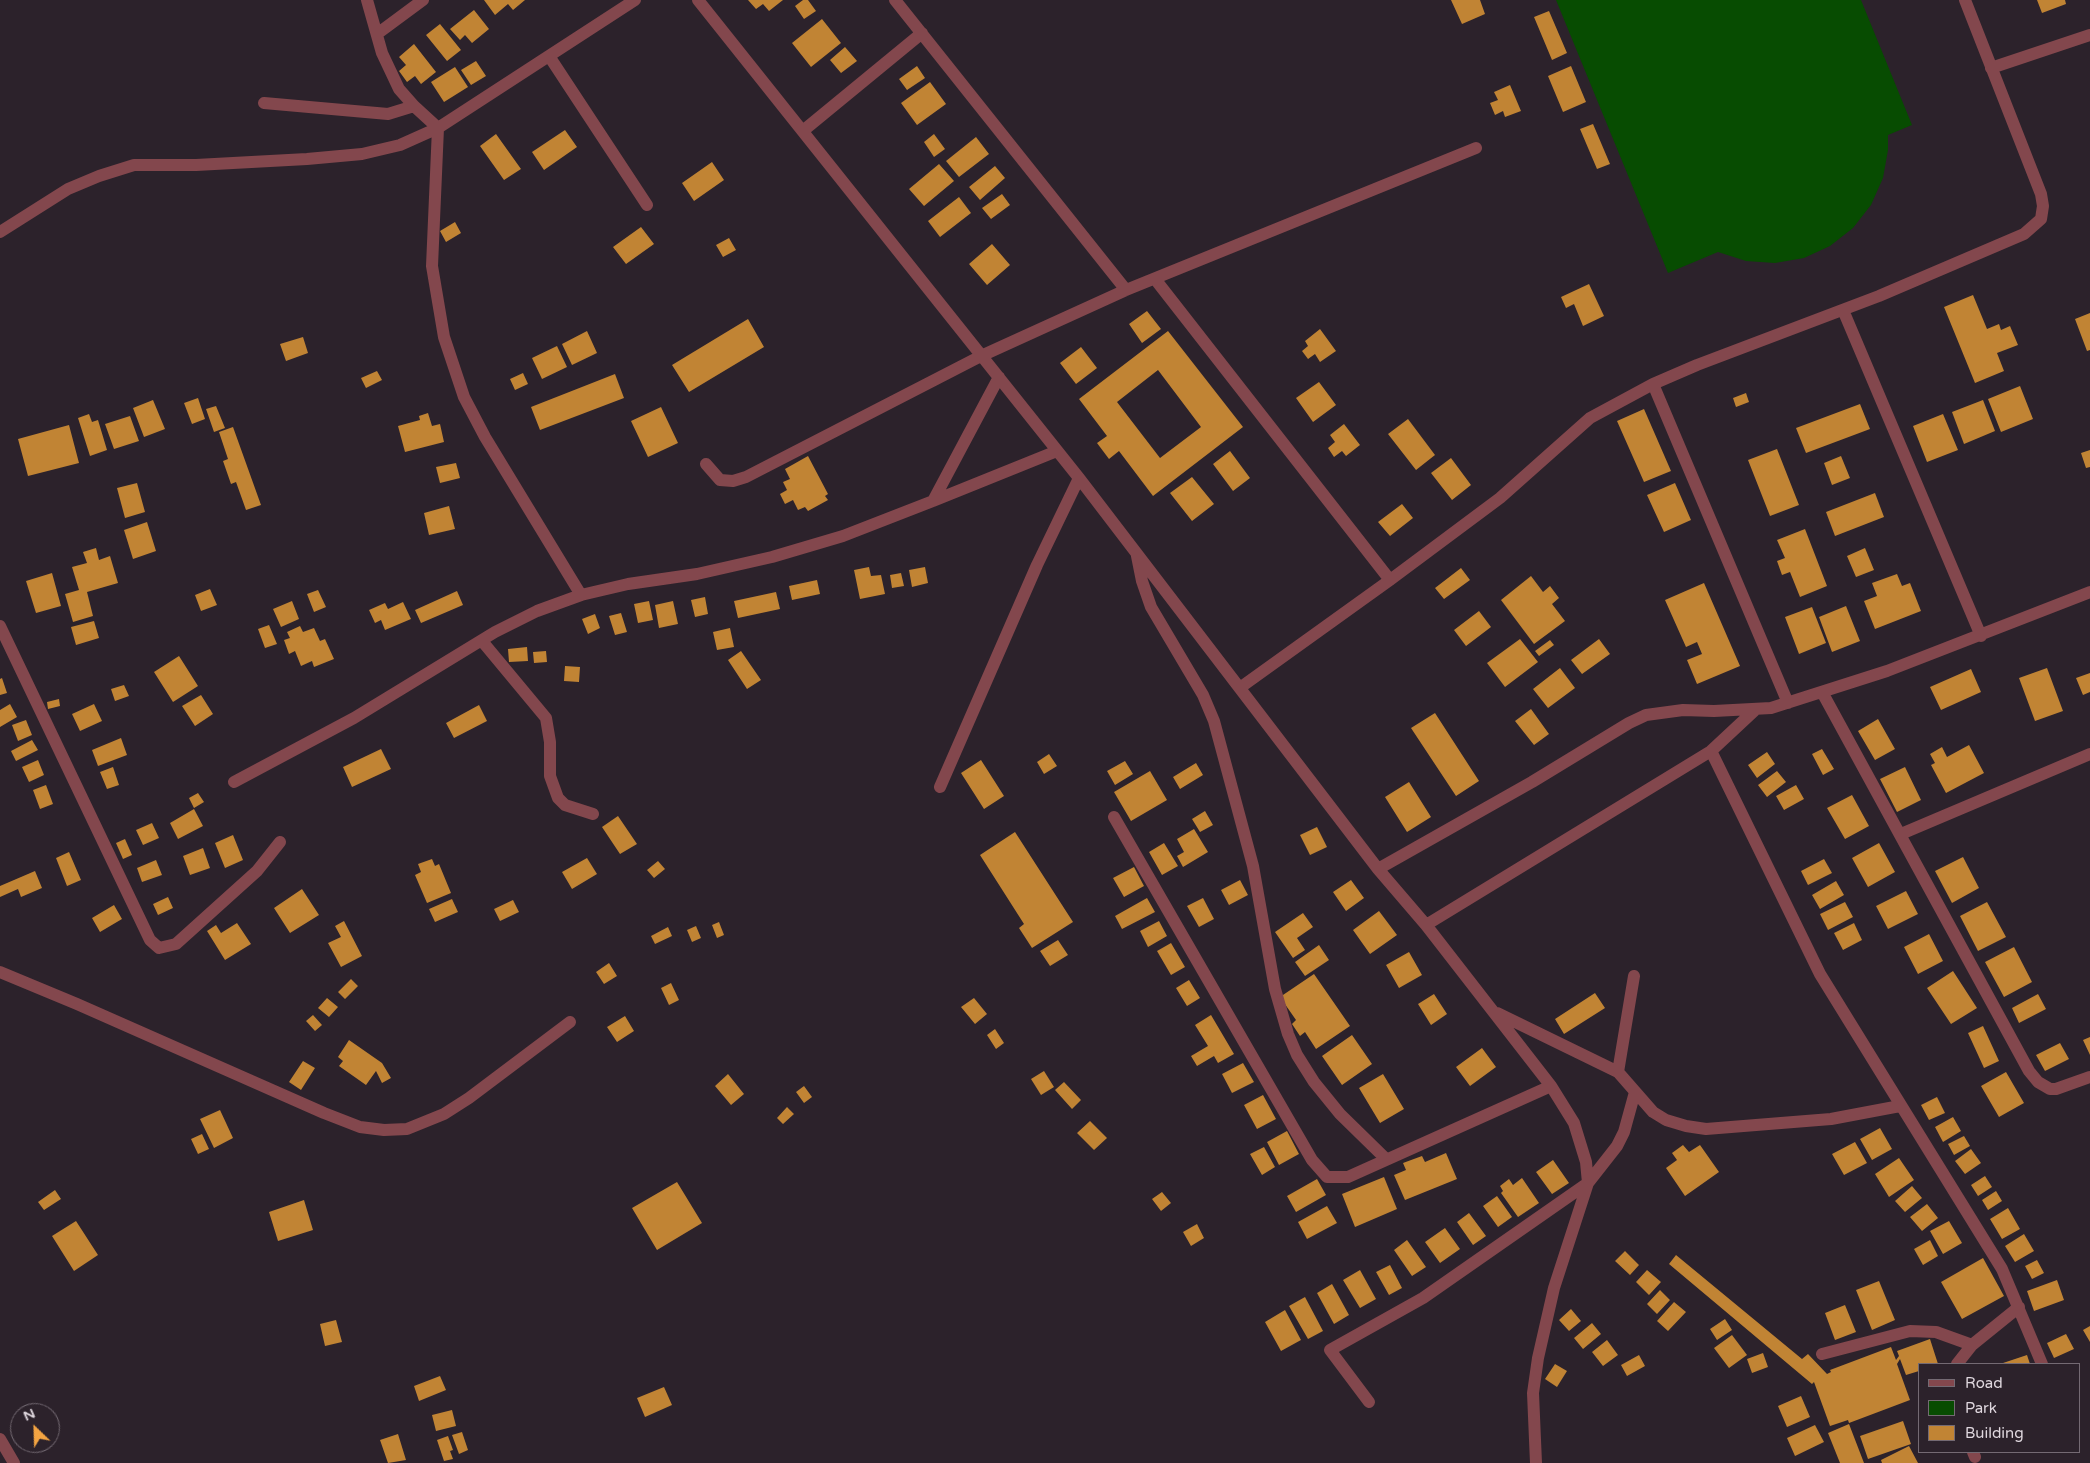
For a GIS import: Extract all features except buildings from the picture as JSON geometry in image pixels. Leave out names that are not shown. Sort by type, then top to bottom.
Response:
[{"type":"street","points":[[367,0],[391,74],[414,106],[438,128],[432,266],[444,337],[464,397],[581,596]]},
{"type":"street","points":[[377,34],[423,0]]},
{"type":"street","points":[[0,232],[68,189],[98,176],[134,165],[196,165],[362,154],[400,145],[438,128],[635,0]]},
{"type":"street","points":[[698,0],[804,130],[1079,478],[1241,687],[1378,870],[1426,925],[1493,1010],[1551,1086],[1574,1123],[1586,1162],[1588,1183],[1554,1288],[1538,1358],[1533,1393],[1536,1463]]},
{"type":"street","points":[[895,0],[1126,290]]},
{"type":"street","points":[[1241,687],[1500,498],[1590,418],[1653,384],[1697,364],[1843,310],[2024,234],[2041,219],[2043,206],[2041,194],[1964,0]]},
{"type":"street","points":[[804,130],[922,33]]},
{"type":"street","points":[[1991,68],[2090,35]]},
{"type":"street","points":[[549,56],[646,204]]},
{"type":"street","points":[[264,103],[388,114],[414,106]]},
{"type":"street","points":[[706,464],[720,480],[733,481],[746,477],[981,356],[1126,290],[1476,148]]},
{"type":"street","points":[[1155,279],[1390,580]]},
{"type":"street","points":[[1843,310],[1981,636]]},
{"type":"street","points":[[933,501],[999,377]]},
{"type":"street","points":[[1653,384],[1788,703]]},
{"type":"street","points":[[234,782],[354,718],[517,620],[581,596],[628,584],[697,574],[843,536],[1057,451]]},
{"type":"street","points":[[940,787],[1037,565],[1079,478]]},
{"type":"street","points":[[1137,554],[1142,581],[1151,607],[1203,695],[1214,721],[1253,866],[1275,989],[1288,1034],[1297,1055],[1314,1082],[1340,1114],[1386,1158]]},
{"type":"street","points":[[1378,870],[1532,782],[1629,723],[1646,715],[1683,710],[1755,710],[1788,703],[1981,636],[2090,592]]},
{"type":"street","points":[[0,626],[150,940],[159,948],[176,944],[257,871],[280,842]]},
{"type":"street","points":[[482,641],[546,718],[550,742],[550,776],[558,798],[565,805],[593,814]]},
{"type":"street","points":[[1822,692],[2030,1071],[2044,1086],[2056,1089],[2090,1077]]},
{"type":"street","points":[[1426,925],[1711,751],[1755,710]]},
{"type":"street","points":[[1711,751],[1820,974],[2002,1269],[2042,1363]]},
{"type":"street","points":[[1901,834],[2090,754]]},
{"type":"street","points":[[1114,817],[1320,1171],[1333,1178],[1348,1177],[1386,1158],[1551,1086]]},
{"type":"street","points":[[0,972],[324,1113],[360,1127],[384,1130],[407,1129],[444,1114],[469,1098],[570,1022]]},
{"type":"street","points":[[1618,1072],[1634,976]]},
{"type":"street","points":[[1493,1010],[1618,1072],[1653,1112],[1666,1120],[1706,1129],[1842,1118],[1900,1106]]},
{"type":"street","points":[[1369,1402],[1330,1350],[1423,1298],[1588,1183],[1617,1146],[1624,1132],[1635,1092]]},
{"type":"street","points":[[1958,1363],[1972,1344],[2019,1307]]},
{"type":"street","points":[[1822,1354],[1910,1331],[1936,1332],[1972,1344]]},
{"type":"street","points":[[0,1439],[14,1463]]},
{"type":"green space","points":[[1556,0],[1861,0],[1912,125],[1888,135],[1888,150],[1883,178],[1871,205],[1853,228],[1830,246],[1804,258],[1775,263],[1746,261],[1718,252],[1668,273]]}]
